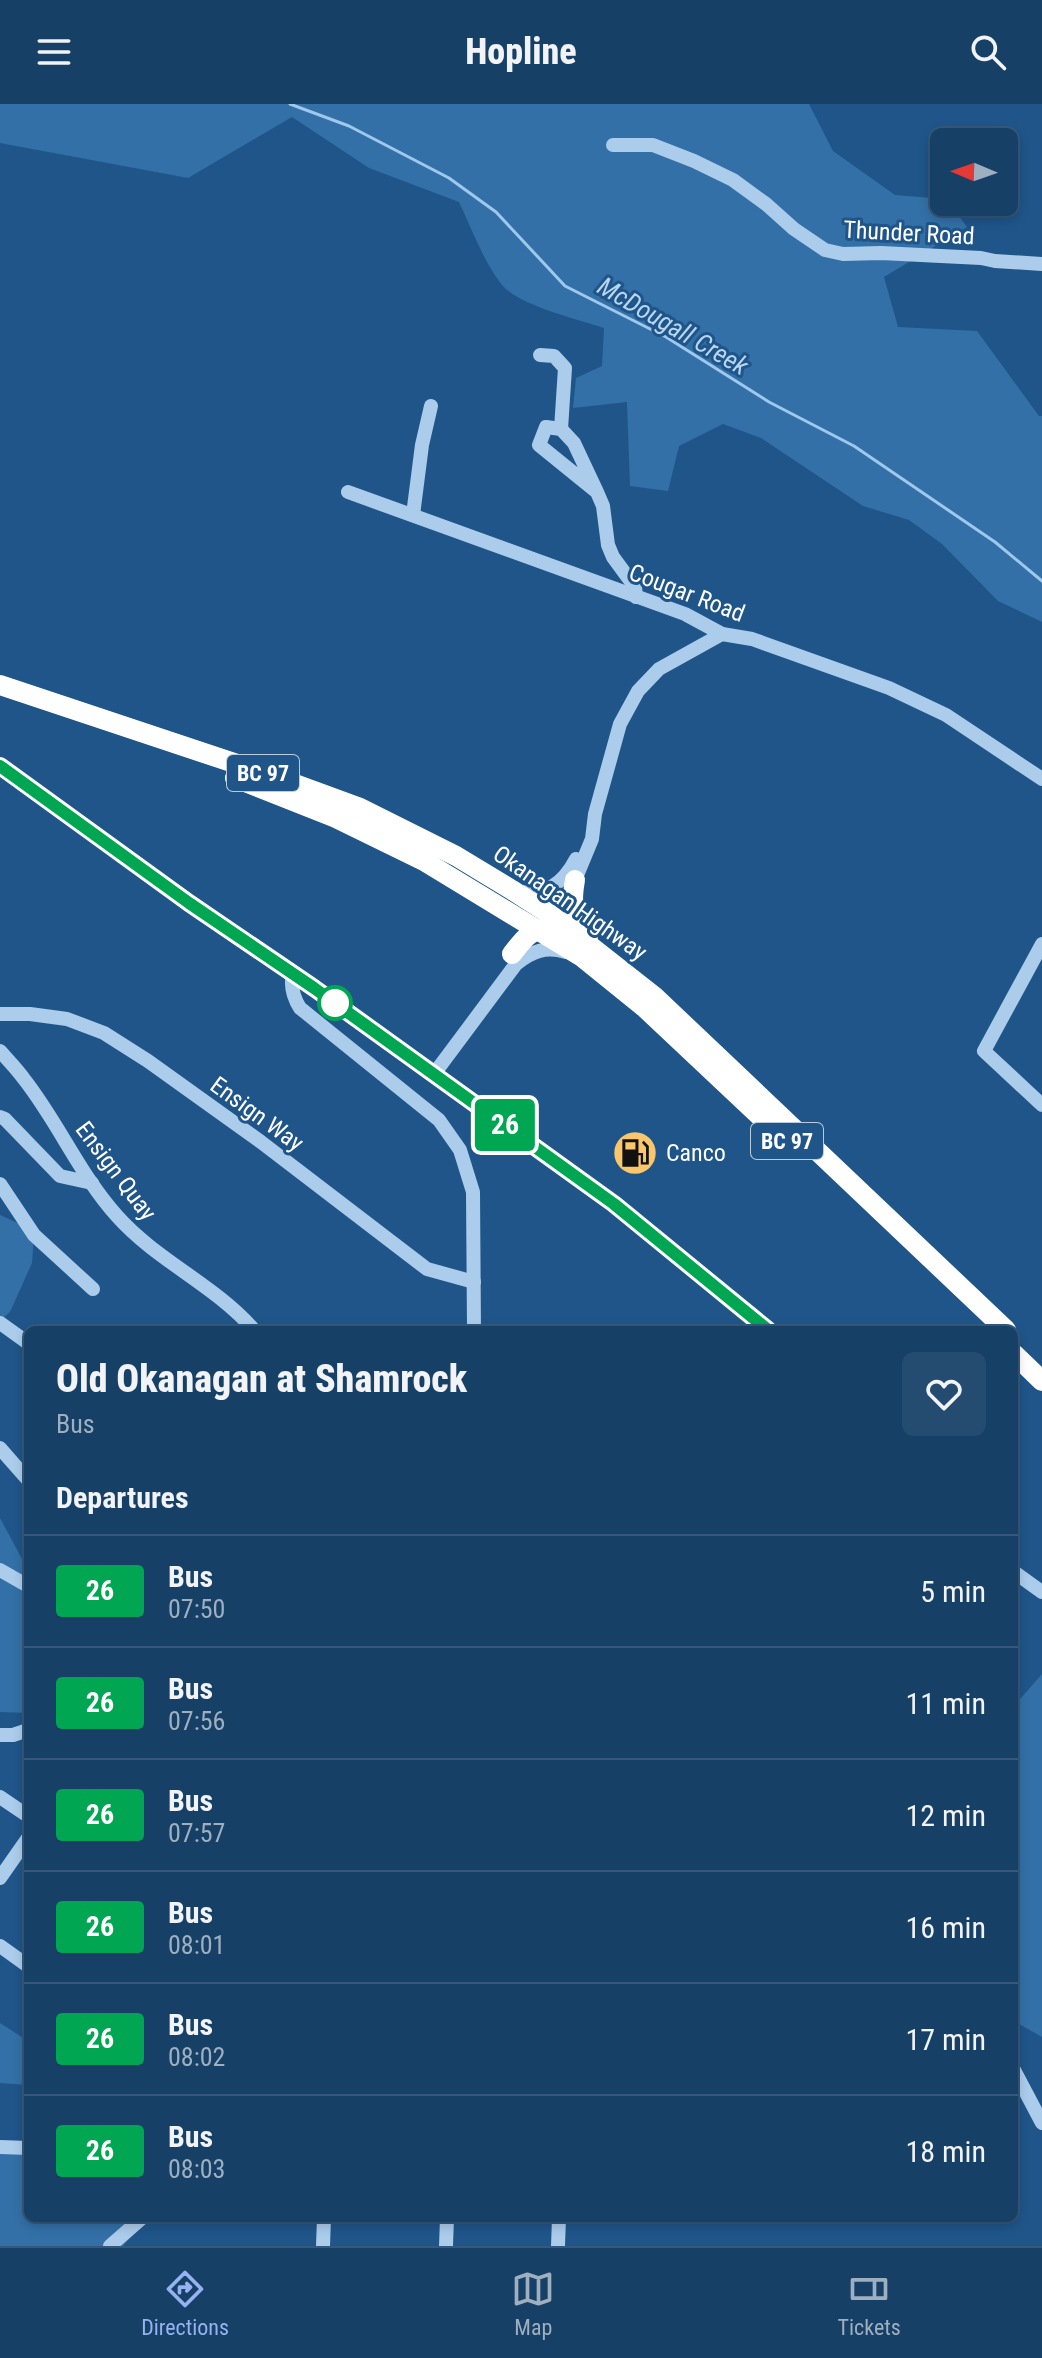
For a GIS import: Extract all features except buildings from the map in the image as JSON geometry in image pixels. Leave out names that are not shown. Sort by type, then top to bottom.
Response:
[{"type":"highway","name":"Okanagan Highway","points":[[0,685],[360,808],[456,856],[512,890],[582,957],[645,1008],[985,1326]]},
{"type":"highway","name":"Okanagan Highway","points":[[0,698],[265,789],[336,818],[424,861],[479,893],[545,922]]},
{"type":"highway","points":[[512,954],[527,935],[545,922],[575,880]]},
{"type":"highway","points":[[575,880],[575,920],[581,930],[614,962]]},
{"type":"highway","points":[[479,893],[504,917],[512,931],[512,954]]},
{"type":"highway","points":[[545,922],[547,928],[584,952],[614,962]]},
{"type":"highway","name":"Okanagan Highway","points":[[614,962],[749,1085],[1002,1326]]},
{"type":"highway","points":[[1018,1341],[1042,1364]]},
{"type":"highway","points":[[1018,1358],[1042,1381]]},
{"type":"street","name":"Thunder Road","points":[[613,145],[653,145],[733,180],[825,250],[843,254],[981,258],[1042,264]]},
{"type":"street","points":[[540,355],[554,356],[565,368],[561,429]]},
{"type":"street","points":[[413,515],[422,445],[431,406]]},
{"type":"street","points":[[597,492],[539,445],[546,427],[561,429],[574,443],[597,492],[603,506],[608,545],[635,587],[636,597]]},
{"type":"street","name":"Cougar Road","points":[[348,492],[685,614],[722,634],[752,639],[889,688],[946,715],[1042,779]]},
{"type":"street","points":[[512,890],[525,893],[544,891],[568,873],[595,814],[620,724],[638,691],[659,669],[722,634]]},
{"type":"street","points":[[0,766],[614,1204],[763,1326]]},
{"type":"street","points":[[575,880],[592,839],[595,814]]},
{"type":"street","points":[[1042,944],[984,1051],[1042,1105]]},
{"type":"street","points":[[434,1074],[516,964],[538,950],[559,950],[582,957]]},
{"type":"street","points":[[480,1010],[512,954]]},
{"type":"street","points":[[293,974],[292,993],[300,1008],[439,1120],[460,1150],[473,1192],[474,1326]]},
{"type":"street","name":"Ensign Way","points":[[0,1014],[67,1019],[104,1033],[261,1142],[427,1269],[474,1282]]},
{"type":"street","name":"Ensign Quay","points":[[0,1051],[25,1079],[117,1216],[148,1247],[236,1309],[251,1326]]},
{"type":"street","points":[[2,1121],[60,1176],[92,1183]]},
{"type":"street","points":[[0,1184],[34,1235],[93,1289]]},
{"type":"street","points":[[0,1323],[24,1340]]},
{"type":"street","points":[[0,1448],[24,1475]]},
{"type":"street","points":[[0,1570],[24,1584]]},
{"type":"street","points":[[1018,1575],[1042,1592]]},
{"type":"street","points":[[0,1735],[24,1731]]},
{"type":"street","points":[[0,1797],[24,1813]]},
{"type":"street","points":[[0,1878],[24,1844]]},
{"type":"street","points":[[0,1946],[24,1963]]},
{"type":"street","points":[[1018,2078],[1042,2123]]},
{"type":"street","points":[[0,2147],[24,2148]]},
{"type":"street","points":[[110,2246],[137,2222]]},
{"type":"street","points":[[323,2246],[324,2222]]},
{"type":"street","points":[[446,2246],[447,2222]]},
{"type":"street","points":[[558,2246],[559,2222]]},
{"type":"shaded area","points":[[0,104],[809,104],[833,151],[895,195],[930,198],[930,216],[959,216],[967,227],[884,277],[898,327],[977,331],[1042,416],[1042,622],[998,601],[942,544],[909,520],[863,506],[761,438],[723,424],[679,446],[668,491],[630,486],[627,402],[573,408],[576,378],[602,366],[604,328],[550,311],[510,292],[489,266],[459,202],[369,168],[292,117],[188,178],[0,143]]},
{"type":"shaded area","points":[[0,1215],[29,1228],[34,1235],[32,1263],[10,1312],[0,1321]]},
{"type":"shaded area","points":[[0,1518],[24,1563],[24,1713],[0,1712]]},
{"type":"shaded area","points":[[1042,1674],[1042,2037],[1018,2023],[1018,1701]]},
{"type":"shaded area","points":[[0,2023],[24,2038],[24,2085],[0,2083]]},
{"type":"shaded area","points":[[0,2148],[24,2149],[24,2222],[144,2222],[123,2246],[0,2246]]},
{"type":"waterway","name":"McDougall Creek","points":[[290,104],[349,126],[449,178],[496,212],[565,286],[666,337],[769,402],[854,446],[995,542],[1042,581]]},
{"type":"bus line","name":"26","points":[[0,766],[614,1204],[763,1326]]},
{"type":"place","name":"Canco","points":[[635,1153]]}]
